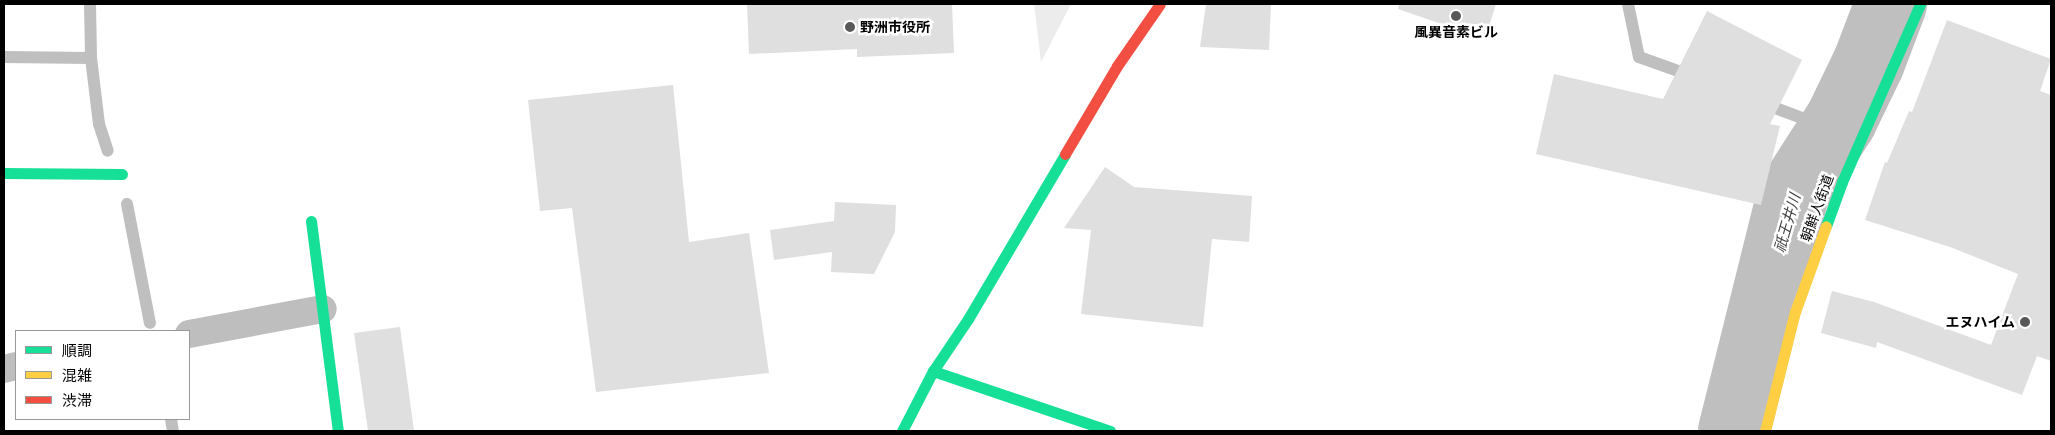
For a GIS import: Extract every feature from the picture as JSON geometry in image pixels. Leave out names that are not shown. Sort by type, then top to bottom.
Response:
[{"type":"street","points":[[902,431],[933,371],[968,319],[1117,66],[1160,4]]},
{"type":"street","name":"朝鮮人街道","points":[[1765,431],[1795,312],[1842,182],[1920,4]]},
{"type":"street","points":[[4,174],[122,174]]},
{"type":"street","points":[[312,221],[338,431]]},
{"type":"street","points":[[190,334],[323,309]]},
{"type":"street","points":[[933,371],[1110,431]]},
{"type":"shaded area","points":[[1034,4],[1071,4],[1041,62]]},
{"type":"building","name":"野洲市役所","points":[[747,4],[952,4],[954,53],[857,57],[857,49],[749,54]]},
{"type":"building","points":[[1206,4],[1271,4],[1269,50],[1200,47]]},
{"type":"building","name":"風異音素ビル","points":[[1399,4],[1496,4],[1485,39],[1398,9]]},
{"type":"building","points":[[1707,11],[1802,60],[1770,124],[1780,126],[1761,205],[1536,154],[1554,74],[1663,99]]},
{"type":"building","points":[[1947,20],[2051,59],[2040,91],[2051,95],[2051,361],[2037,356],[2022,395],[1877,342],[1876,348],[1821,333],[1832,291],[1874,302],[1991,345],[2018,274],[1950,247],[1865,220],[1885,162],[1887,163],[1909,111],[1912,112]]},
{"type":"building","points":[[673,85],[689,242],[749,233],[769,373],[596,392],[572,208],[540,211],[528,100]]},
{"type":"building","points":[[1105,167],[1134,187],[1252,196],[1249,242],[1212,239],[1203,327],[1081,314],[1091,230],[1064,228]]},
{"type":"building","points":[[835,202],[896,205],[895,232],[874,274],[831,272],[832,252],[774,260],[770,230],[834,221]]},
{"type":"building","points":[[400,327],[414,431],[368,431],[354,333]]},
{"type":"waterway","points":[[90,4],[91,58],[99,124],[108,151]]},
{"type":"waterway","points":[[1628,4],[1639,57],[1692,76]]},
{"type":"waterway","name":"祇王井川","points":[[1734,431],[1793,194],[1841,120],[1869,62],[1891,4]]},
{"type":"waterway","points":[[4,57],[91,58]]},
{"type":"waterway","points":[[1762,103],[1834,130]]},
{"type":"waterway","points":[[127,204],[150,323]]},
{"type":"waterway","points":[[171,420],[173,431]]},
{"type":"traffic: fast","points":[[1826,226],[1842,182],[1920,4]]},
{"type":"traffic: fast","points":[[902,431],[933,371],[968,319],[1065,154]]},
{"type":"traffic: fast","points":[[4,173],[122,174]]},
{"type":"traffic: fast","points":[[311,221],[338,431]]},
{"type":"traffic: fast","points":[[933,371],[1110,431]]},
{"type":"traffic: slow","points":[[1765,431],[1795,312],[1826,226]]},
{"type":"traffic: jam","points":[[1065,154],[1117,66],[1160,4]]},
{"type":"place","name":"風異音素ビル","points":[[1456,16]]},
{"type":"place","name":"野洲市役所","points":[[850,27]]},
{"type":"place","name":"エヌハイム","points":[[2025,322]]}]
